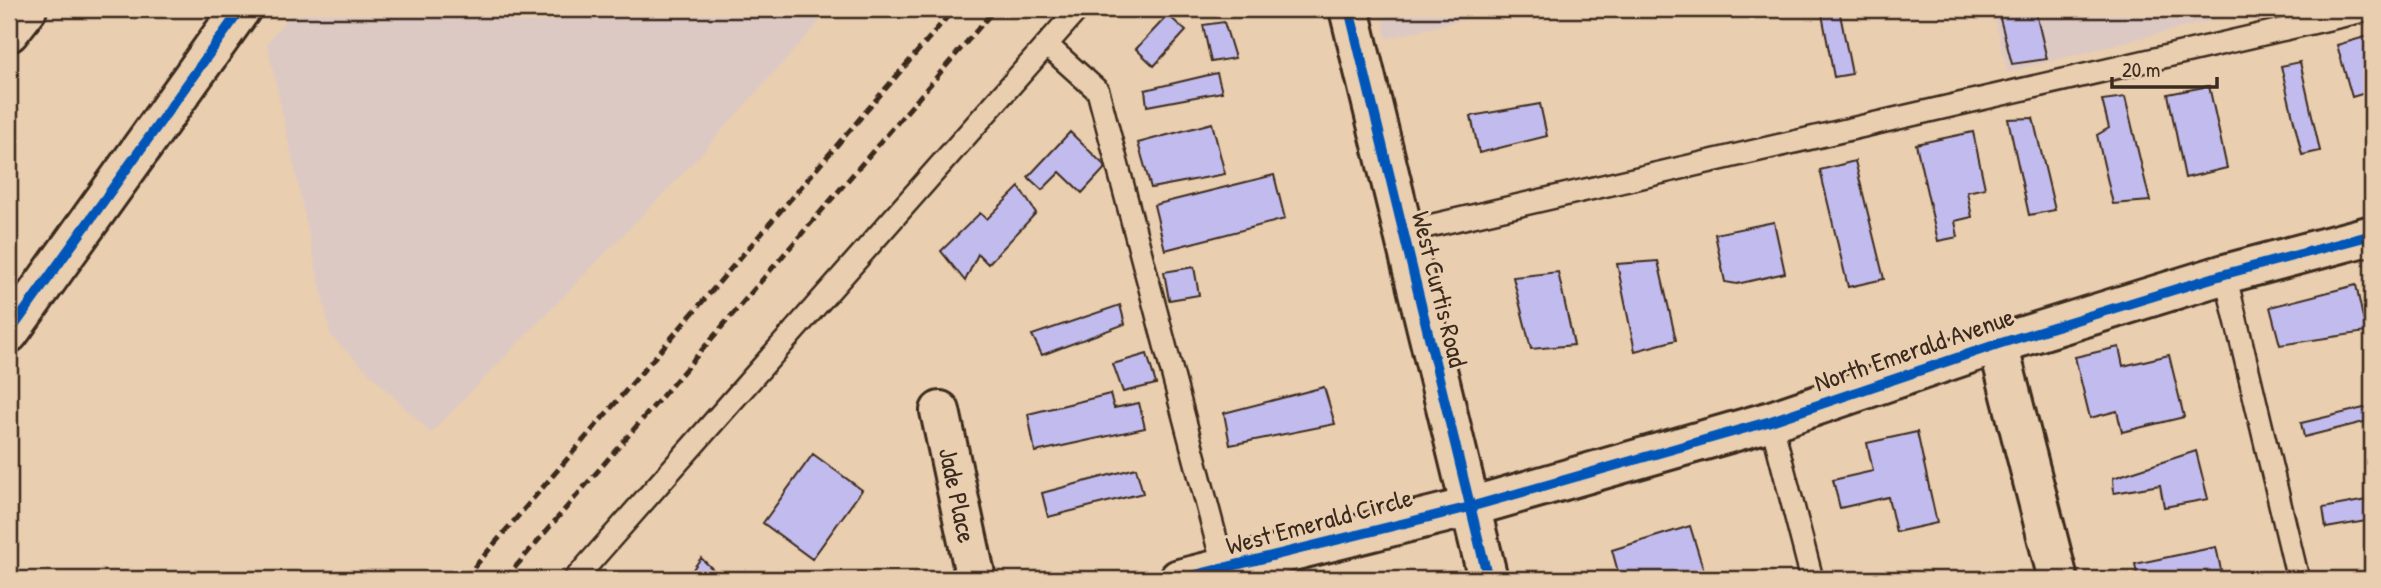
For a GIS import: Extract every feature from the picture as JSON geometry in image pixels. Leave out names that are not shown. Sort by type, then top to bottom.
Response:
[{"type":"main road","points":[[9,32],[27,9]]},
{"type":"main road","points":[[9,333],[241,9]]},
{"type":"main road","name":"West Curtis Road","points":[[1349,9],[1488,579]]},
{"type":"main road","name":"North Emerald Avenue","points":[[1470,507],[1772,421],[1998,344],[2225,274],[2372,235]]},
{"type":"main road","points":[[1998,344],[2058,579]]},
{"type":"main road","name":"Jade Place","points":[[940,411],[976,579]]},
{"type":"main road","name":"West Emerald Circle","points":[[1179,579],[1470,507]]},
{"type":"lane","points":[[575,579],[1078,9]]},
{"type":"lane","points":[[1403,232],[2372,9]]},
{"type":"lane","points":[[1048,46],[1098,91],[1224,569]]},
{"type":"lane","points":[[2225,274],[2298,579]]},
{"type":"lane","points":[[1772,421],[1812,579]]},
{"type":"shaded area","points":[[295,9],[831,9],[690,166],[431,433],[331,336],[267,43]]},
{"type":"shaded area","points":[[1381,9],[1506,9],[1386,39]]},
{"type":"shaded area","points":[[1992,9],[2256,9],[2008,72]]},
{"type":"building","points":[[1821,9],[1839,9],[1852,74],[1834,77]]},
{"type":"building","points":[[2035,9],[2047,59],[2012,64],[1999,15]]},
{"type":"building","points":[[1168,15],[1186,31],[1154,66],[1136,49]]},
{"type":"building","points":[[1224,22],[1235,58],[1211,62],[1203,25]]},
{"type":"building","points":[[2372,35],[2372,91],[2352,97],[2337,45]]},
{"type":"building","points":[[2300,62],[2320,151],[2302,155],[2281,66]]},
{"type":"building","points":[[1217,73],[1222,92],[1147,106],[1145,90]]},
{"type":"building","points":[[2209,86],[2227,168],[2185,178],[2168,94]]},
{"type":"building","points":[[2125,97],[2150,201],[2113,204],[2097,135],[2109,128],[2102,100]]},
{"type":"building","points":[[1540,104],[1547,136],[1479,153],[1471,116]]},
{"type":"building","points":[[2033,118],[2055,210],[2029,215],[2008,119]]},
{"type":"building","points":[[1212,123],[1225,174],[1151,188],[1138,143]]},
{"type":"building","points":[[1070,132],[1106,167],[1082,193],[1060,172],[1042,190],[1028,177]]},
{"type":"building","points":[[1973,132],[1985,188],[1967,192],[1972,217],[1955,221],[1958,237],[1938,241],[1916,144]]},
{"type":"building","points":[[1855,161],[1884,279],[1848,287],[1820,170]]},
{"type":"building","points":[[1274,175],[1285,219],[1165,250],[1154,205]]},
{"type":"building","points":[[1019,187],[1036,213],[988,264],[978,254],[965,281],[941,251],[980,213],[987,219]]},
{"type":"building","points":[[1774,222],[1785,273],[1737,284],[1725,282],[1715,234]]},
{"type":"building","points":[[1658,261],[1676,340],[1635,351],[1617,264]]},
{"type":"building","points":[[1194,267],[1199,295],[1169,300],[1164,272]]},
{"type":"building","points":[[1558,272],[1574,345],[1531,349],[1513,277]]},
{"type":"building","points":[[2356,285],[2366,332],[2280,345],[2270,307]]},
{"type":"building","points":[[1120,305],[1125,324],[1042,355],[1032,335]]},
{"type":"building","points":[[2119,347],[2123,366],[2169,355],[2184,417],[2122,432],[2117,411],[2090,418],[2075,357]]},
{"type":"building","points":[[1147,354],[1156,384],[1123,392],[1113,364]]},
{"type":"building","points":[[1324,387],[1335,424],[1230,445],[1224,413]]},
{"type":"building","points":[[1110,394],[1114,408],[1139,403],[1145,428],[1035,452],[1028,414]]},
{"type":"building","points":[[2372,406],[2372,420],[2304,437],[2301,423]]},
{"type":"building","points":[[1917,432],[1937,523],[1896,532],[1888,497],[1840,508],[1833,480],[1873,471],[1867,443]]},
{"type":"building","points":[[2196,451],[2208,499],[2164,507],[2160,485],[2114,493],[2113,478]]},
{"type":"building","points":[[813,454],[862,490],[812,559],[763,523]]},
{"type":"building","points":[[1136,468],[1143,493],[1048,517],[1042,493]]},
{"type":"building","points":[[2372,499],[2372,520],[2326,528],[2323,508]]},
{"type":"building","points":[[1690,526],[1705,575],[1690,579],[1620,579],[1612,550]]},
{"type":"building","points":[[2216,547],[2223,579],[2138,579],[2135,564]]},
{"type":"building","points":[[701,558],[723,579],[686,579]]},
{"type":"railway","points":[[464,579],[954,9]]},
{"type":"railway","points":[[505,579],[995,9]]},
{"type":"cycle path","points":[[9,333],[241,9]]},
{"type":"cycle path","points":[[1349,9],[1488,579]]},
{"type":"cycle path","points":[[1179,579],[1470,507],[1771,421],[1998,344],[2225,274],[2372,235]]}]
